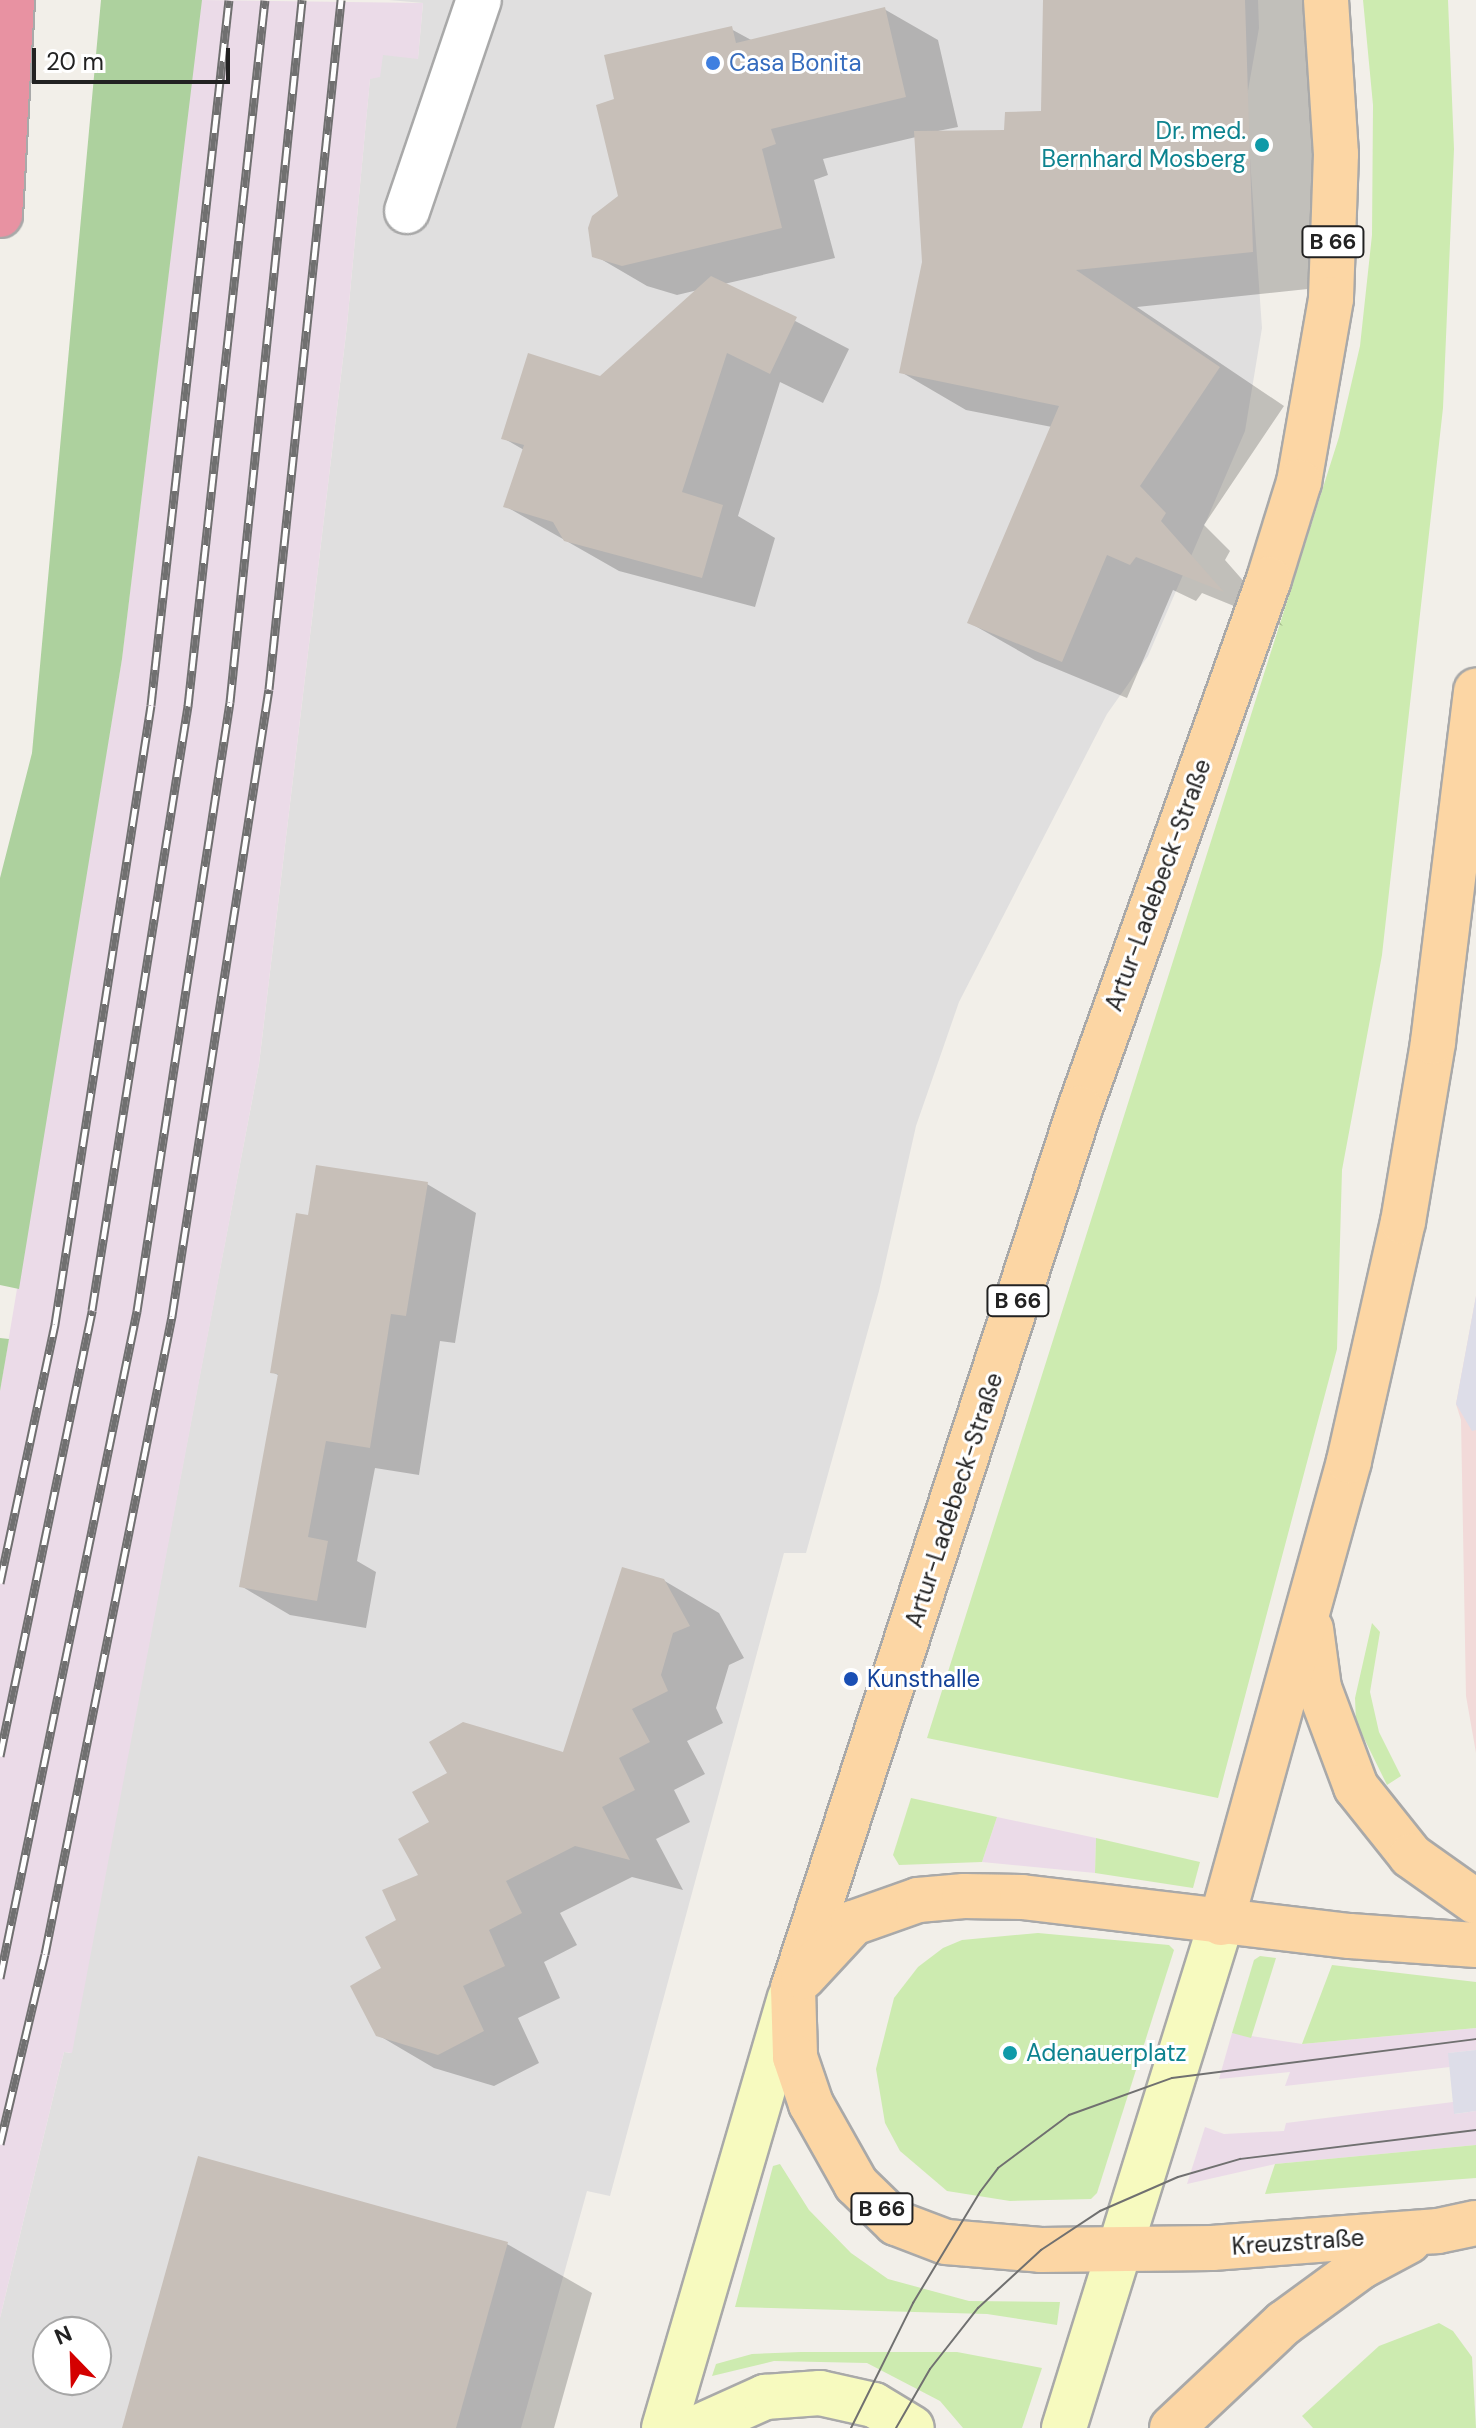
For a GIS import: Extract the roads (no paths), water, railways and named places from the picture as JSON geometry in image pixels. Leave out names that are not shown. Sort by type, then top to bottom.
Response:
[{"type":"highway","points":[[0,215],[12,0]]},
{"type":"highway","points":[[10,56],[20,0]]},
{"type":"main road","name":"Artur-Ladebeck-Straße","points":[[793,1988],[1080,1108],[1269,579],[1299,482],[1331,299],[1336,154],[1326,0]]},
{"type":"main road","points":[[1064,2428],[1221,1923],[1308,1610],[1403,1222],[1433,1042],[1476,691]]},
{"type":"main road","points":[[1308,1610],[1319,1688],[1356,1787],[1411,1856],[1476,1902]]},
{"type":"main road","points":[[664,2428],[793,1988],[853,1923],[918,1900],[1022,1897],[1221,1923],[1476,1945]]},
{"type":"main road","name":"B 66","points":[[793,1988],[795,2057],[811,2104],[856,2184],[896,2223],[946,2242],[979,2247],[1118,2250]]},
{"type":"main road","name":"B 66","points":[[1172,2428],[1274,2332],[1362,2266],[1457,2227]]},
{"type":"main road","name":"Kreuzstraße","points":[[1118,2250],[1457,2227]]},
{"type":"main road","points":[[696,2428],[765,2397],[820,2393],[874,2405],[912,2428]]},
{"type":"street","points":[[407,211],[479,0]]},
{"type":"tram line","points":[[851,2428],[913,2303],[980,2192],[998,2168],[1069,2115],[1172,2078],[1476,2039]]},
{"type":"tram line","points":[[896,2428],[930,2369],[978,2308],[1041,2250],[1100,2211],[1178,2177],[1240,2159],[1476,2130]]},
{"type":"railway","points":[[0,1583],[55,1324],[151,705],[229,0]]},
{"type":"railway","points":[[0,1756],[92,1310],[188,706],[265,0]]},
{"type":"railway","points":[[0,1978],[137,1311],[230,702],[302,0]]},
{"type":"railway","points":[[0,2144],[45,1954],[172,1316],[269,689],[341,0]]},
{"type":"place","name":"Casa Bonita","points":[[713,63]]},
{"type":"place","name":"Dr. med. Bernhard Mosberg","points":[[1262,145]]},
{"type":"place","name":"Kunsthalle","points":[[851,1679]]},
{"type":"place","name":"Adenauerplatz","points":[[1010,2053]]}]
